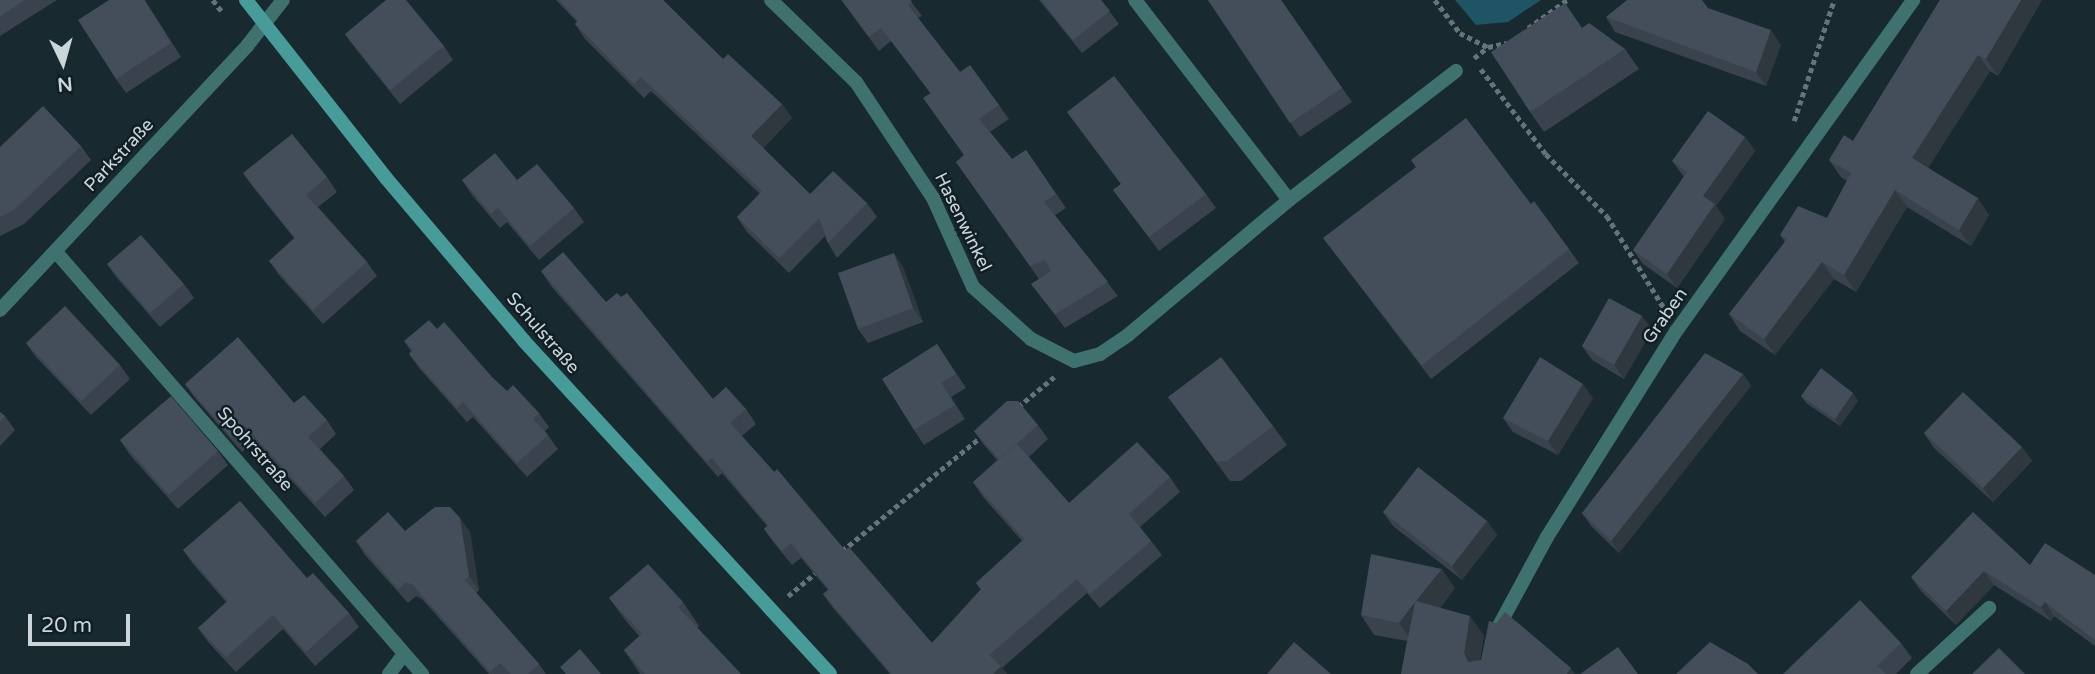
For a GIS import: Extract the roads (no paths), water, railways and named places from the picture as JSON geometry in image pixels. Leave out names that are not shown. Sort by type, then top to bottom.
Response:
[{"type":"street","name":"Schulstraße","points":[[246,0],[524,341],[830,674]]},
{"type":"street","points":[[264,25],[283,0]]},
{"type":"street","name":"Hasenwinkel","points":[[771,0],[856,82],[933,198],[973,287],[1031,339],[1074,361],[1100,354],[1128,335],[1289,200]]},
{"type":"street","points":[[1135,0],[1289,200],[1456,71]]},
{"type":"street","name":"Graben","points":[[1491,651],[1495,628],[1547,537],[1677,330],[1913,0]]},
{"type":"street","name":"Parkstraße","points":[[0,310],[264,25]]},
{"type":"street","name":"Spohrstraße","points":[[56,251],[422,674]]},
{"type":"street","points":[[1917,674],[1989,608]]},
{"type":"street","points":[[389,674],[404,654]]}]
